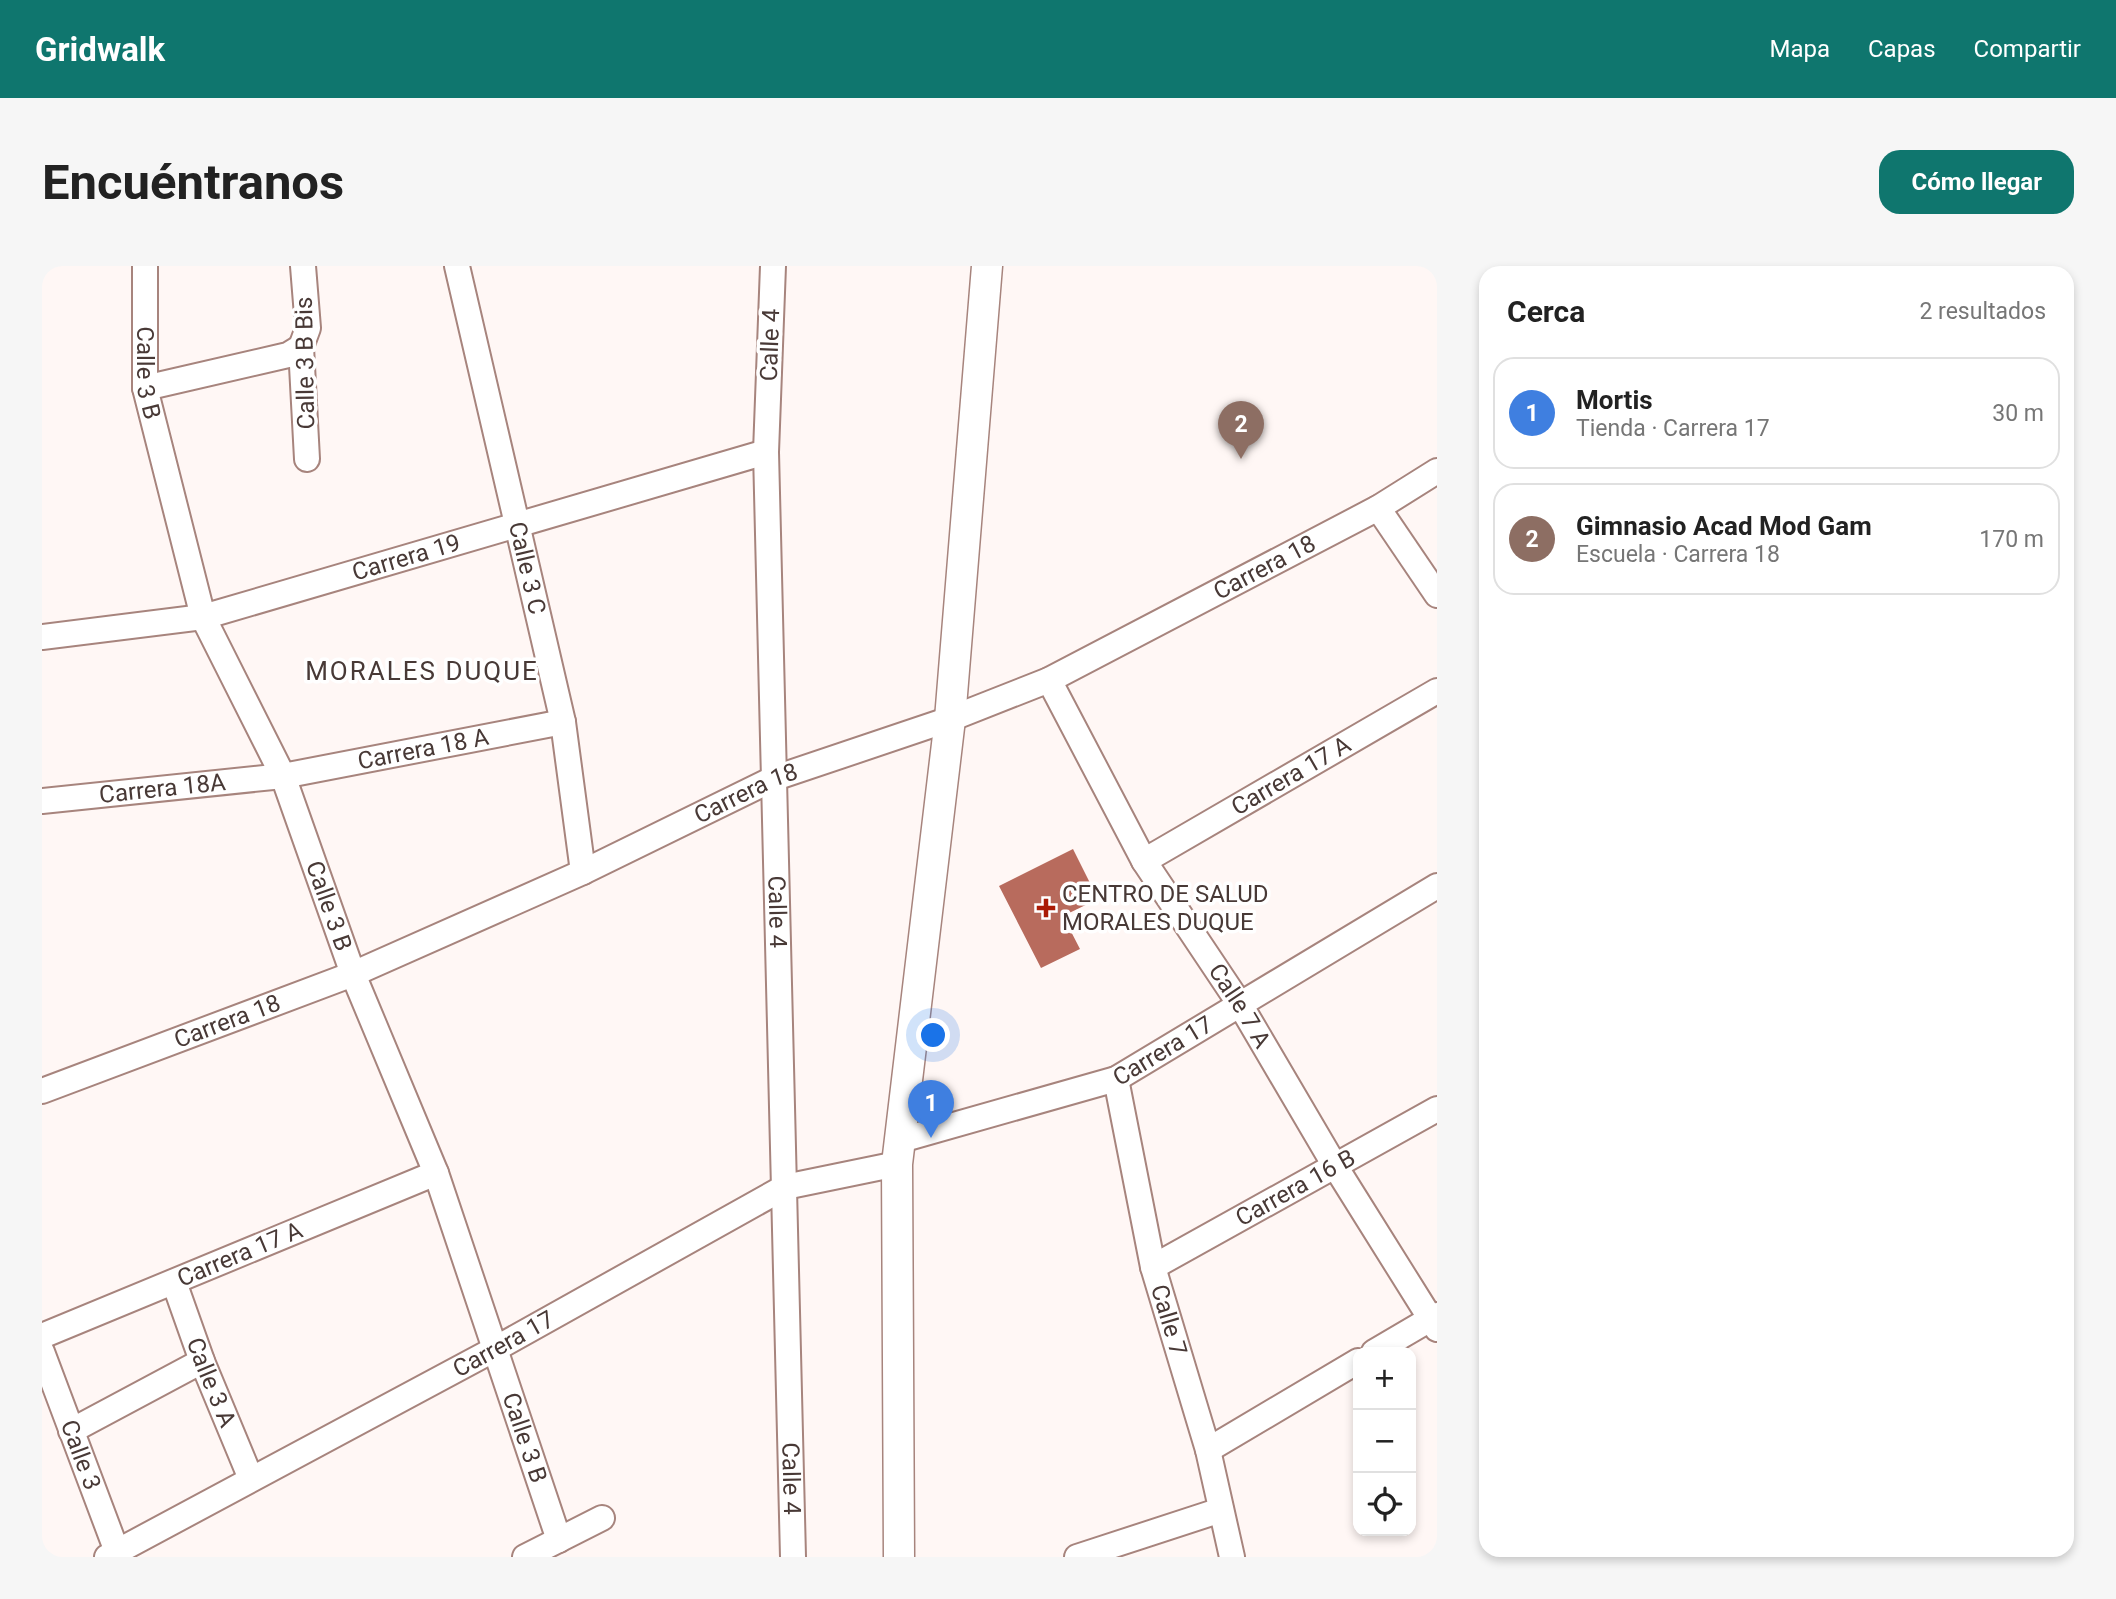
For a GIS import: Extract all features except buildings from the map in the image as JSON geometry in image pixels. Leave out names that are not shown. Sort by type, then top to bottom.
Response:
[{"type":"street","name":"Calle 3 B","points":[[145,266],[145,388],[203,617],[283,776],[353,974],[436,1173],[559,1539]]},
{"type":"street","name":"Calle 3 B Bis","points":[[303,266],[308,328],[301,347],[307,459]]},
{"type":"street","name":"Calle 3 C","points":[[457,266],[563,722],[583,872]]},
{"type":"street","name":"Calle 4","points":[[773,266],[766,452],[793,1557]]},
{"type":"street","points":[[899,1557],[899,1152],[950,719],[987,266]]},
{"type":"street","points":[[145,388],[288,355],[301,347]]},
{"type":"street","name":"Carrera 19","points":[[42,637],[203,617],[766,452]]},
{"type":"street","name":"Carrera 18","points":[[42,1091],[353,974],[583,872],[775,778],[950,719],[1049,680],[1378,508],[1437,471]]},
{"type":"street","points":[[1378,508],[1437,595]]},
{"type":"street","name":"Calle 7 A","points":[[1049,680],[1144,861],[1241,1006],[1335,1166],[1435,1321]]},
{"type":"street","name":"Carrera 17 A","points":[[1144,861],[1437,691]]},
{"type":"street","name":"Carrera 18 A","points":[[283,776],[563,722]]},
{"type":"street","name":"Carrera 18A","points":[[42,801],[283,776]]},
{"type":"street","name":"Carrera 17","points":[[114,1555],[495,1349],[785,1186],[899,1152],[1116,1079],[1437,887]]},
{"type":"street","name":"Calle 7","points":[[1116,1079],[1153,1267],[1208,1450],[1233,1557]]},
{"type":"street","name":"Carrera 16 B","points":[[1153,1267],[1437,1109]]},
{"type":"street","name":"Carrera 17 A","points":[[42,1336],[436,1173]]},
{"type":"street","name":"Calle 3 A","points":[[174,1282],[202,1361],[251,1479]]},
{"type":"street","points":[[1384,1347],[1435,1321]]},
{"type":"street","name":"Calle 3","points":[[42,1352],[114,1555]]},
{"type":"street","points":[[71,1431],[202,1361]]},
{"type":"street","points":[[1208,1450],[1353,1365]]},
{"type":"street","points":[[1077,1557],[1221,1510]]},
{"type":"street","points":[[525,1557],[602,1518]]},
{"type":"place","name":"Gimnasio Acad Mod Gam","points":[[1241,459]]},
{"type":"place","name":"CENTRO DE SALUD MORALES DUQUE","points":[[1046,908]]},
{"type":"place","name":"Mortis","points":[[931,1138]]},
{"type":"district","name":"MORALES DUQUE","points":[[422,671]]}]
